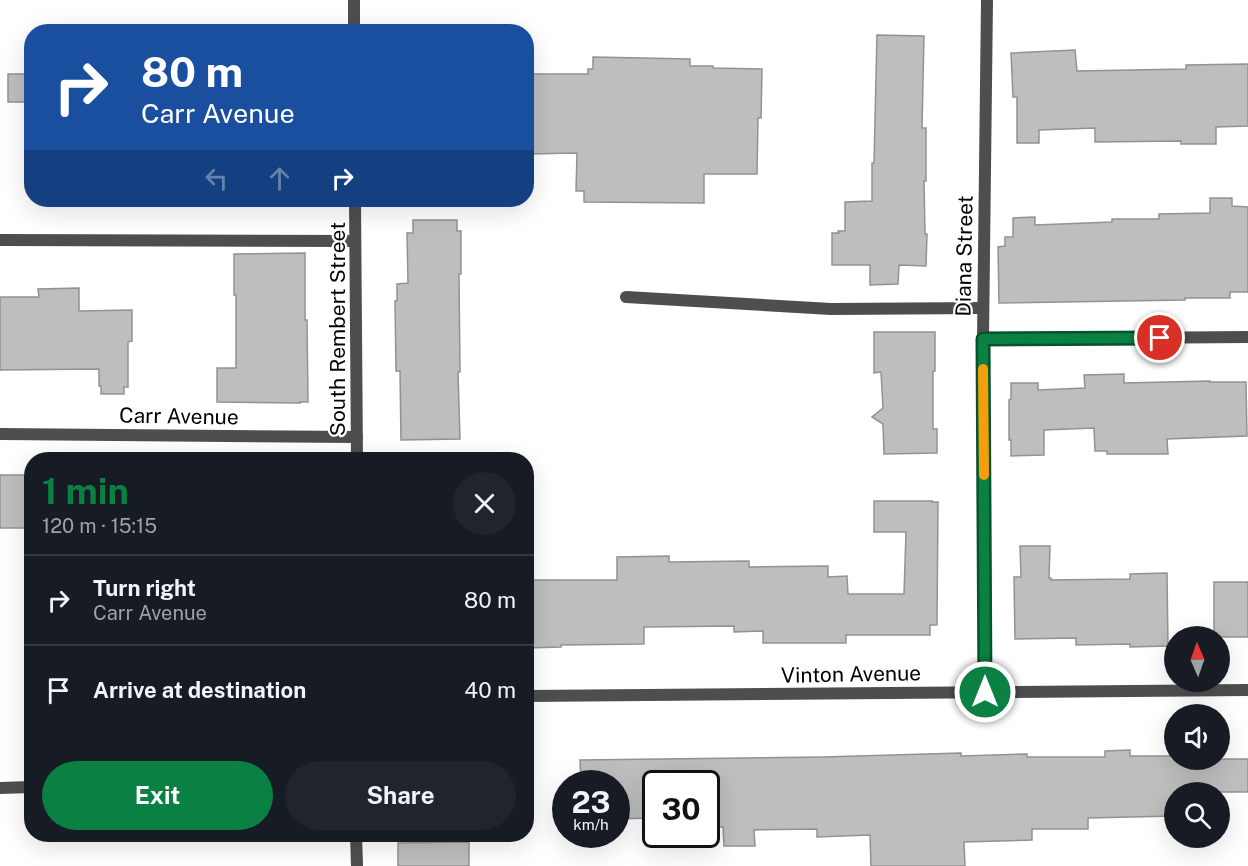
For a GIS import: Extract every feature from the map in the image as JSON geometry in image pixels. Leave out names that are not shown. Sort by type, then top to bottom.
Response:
[{"type":"street","points":[[354,0],[354,24]]},
{"type":"street","name":"Diana Street","points":[[985,692],[983,308],[987,0]]},
{"type":"street","name":"South Rembert Street","points":[[355,207],[357,452]]},
{"type":"street","points":[[0,240],[356,241]]},
{"type":"street","points":[[626,297],[831,309],[983,308]]},
{"type":"street","points":[[983,339],[1248,337]]},
{"type":"street","name":"Carr Avenue","points":[[0,434],[357,437]]},
{"type":"street","name":"Vinton Avenue","points":[[534,696],[1248,690]]},
{"type":"street","points":[[0,788],[24,788]]},
{"type":"street","points":[[356,842],[357,866]]},
{"type":"building","points":[[877,35],[924,36],[922,128],[926,128],[926,181],[924,181],[925,234],[927,234],[926,266],[899,265],[898,284],[870,285],[870,265],[832,265],[832,233],[845,231],[845,202],[872,201]]},
{"type":"building","points":[[1075,50],[1077,71],[1186,69],[1186,65],[1248,64],[1248,126],[1216,127],[1216,144],[1181,144],[1181,141],[1095,142],[1095,128],[1039,130],[1039,143],[1017,143],[1017,97],[1013,97],[1011,53]]},
{"type":"building","points":[[593,57],[690,59],[690,66],[762,69],[757,174],[704,174],[704,203],[584,202],[584,191],[576,191],[577,153],[534,154],[534,74],[588,74],[588,69],[593,69]]},
{"type":"building","points":[[8,74],[24,74],[24,102],[8,102]]},
{"type":"building","points":[[1210,198],[1232,198],[1232,206],[1248,207],[1248,292],[1230,292],[1230,298],[1185,298],[1185,300],[999,303],[998,247],[1005,246],[1005,237],[1013,237],[1013,218],[1035,217],[1035,225],[1112,222],[1112,219],[1159,219],[1159,214],[1210,213]]},
{"type":"building","points":[[413,220],[457,220],[457,231],[461,231],[460,372],[458,372],[460,439],[401,440],[400,371],[396,371],[395,301],[397,301],[397,284],[408,283],[407,233],[413,233]]},
{"type":"building","points":[[305,253],[308,402],[217,402],[217,368],[236,368],[234,254]]},
{"type":"building","points":[[79,288],[79,311],[132,310],[132,341],[128,342],[128,387],[124,387],[124,394],[101,394],[99,369],[0,370],[0,297],[39,297],[38,289]]},
{"type":"building","points":[[874,332],[935,332],[933,429],[937,429],[937,453],[884,454],[883,424],[872,417],[883,408],[881,372],[874,373]]},
{"type":"building","points":[[1124,374],[1124,383],[1246,382],[1247,436],[1167,439],[1168,454],[1107,454],[1107,451],[1095,451],[1094,428],[1044,430],[1044,455],[1011,456],[1009,400],[1011,399],[1011,383],[1038,383],[1038,390],[1085,388],[1084,375]]},
{"type":"building","points":[[0,475],[24,475],[24,528],[0,528]]},
{"type":"building","points":[[874,501],[938,502],[937,625],[930,625],[930,635],[846,635],[846,643],[763,643],[763,631],[734,632],[734,626],[644,627],[644,644],[561,645],[561,647],[534,648],[534,580],[617,580],[617,557],[669,556],[669,562],[749,561],[749,567],[828,566],[828,577],[847,576],[848,594],[904,594],[906,532],[874,532]]},
{"type":"building","points":[[1020,546],[1050,546],[1049,578],[1051,580],[1130,579],[1130,574],[1167,573],[1168,626],[1164,626],[1164,646],[1076,645],[1076,638],[1015,639],[1014,577],[1021,577]]},
{"type":"building","points":[[1214,582],[1248,582],[1248,637],[1230,637],[1230,626],[1214,626]]},
{"type":"building","points":[[1130,750],[1130,756],[1164,756],[1164,770],[1230,770],[1230,759],[1248,759],[1248,792],[1230,792],[1230,782],[1164,782],[1164,816],[1088,818],[1088,829],[1032,829],[1032,840],[964,842],[965,866],[871,866],[870,835],[817,837],[817,829],[754,830],[755,846],[724,846],[723,827],[720,827],[720,770],[642,770],[642,818],[630,819],[630,770],[580,770],[580,760],[961,753],[961,756],[1027,754],[1027,757],[1105,757],[1105,751]]},
{"type":"building","points":[[469,842],[469,866],[398,866],[398,843]]},
{"type":"slow traffic","points":[[983,369],[984,475]]},
{"type":"route","points":[[985,692],[983,339],[1160,338]]}]
